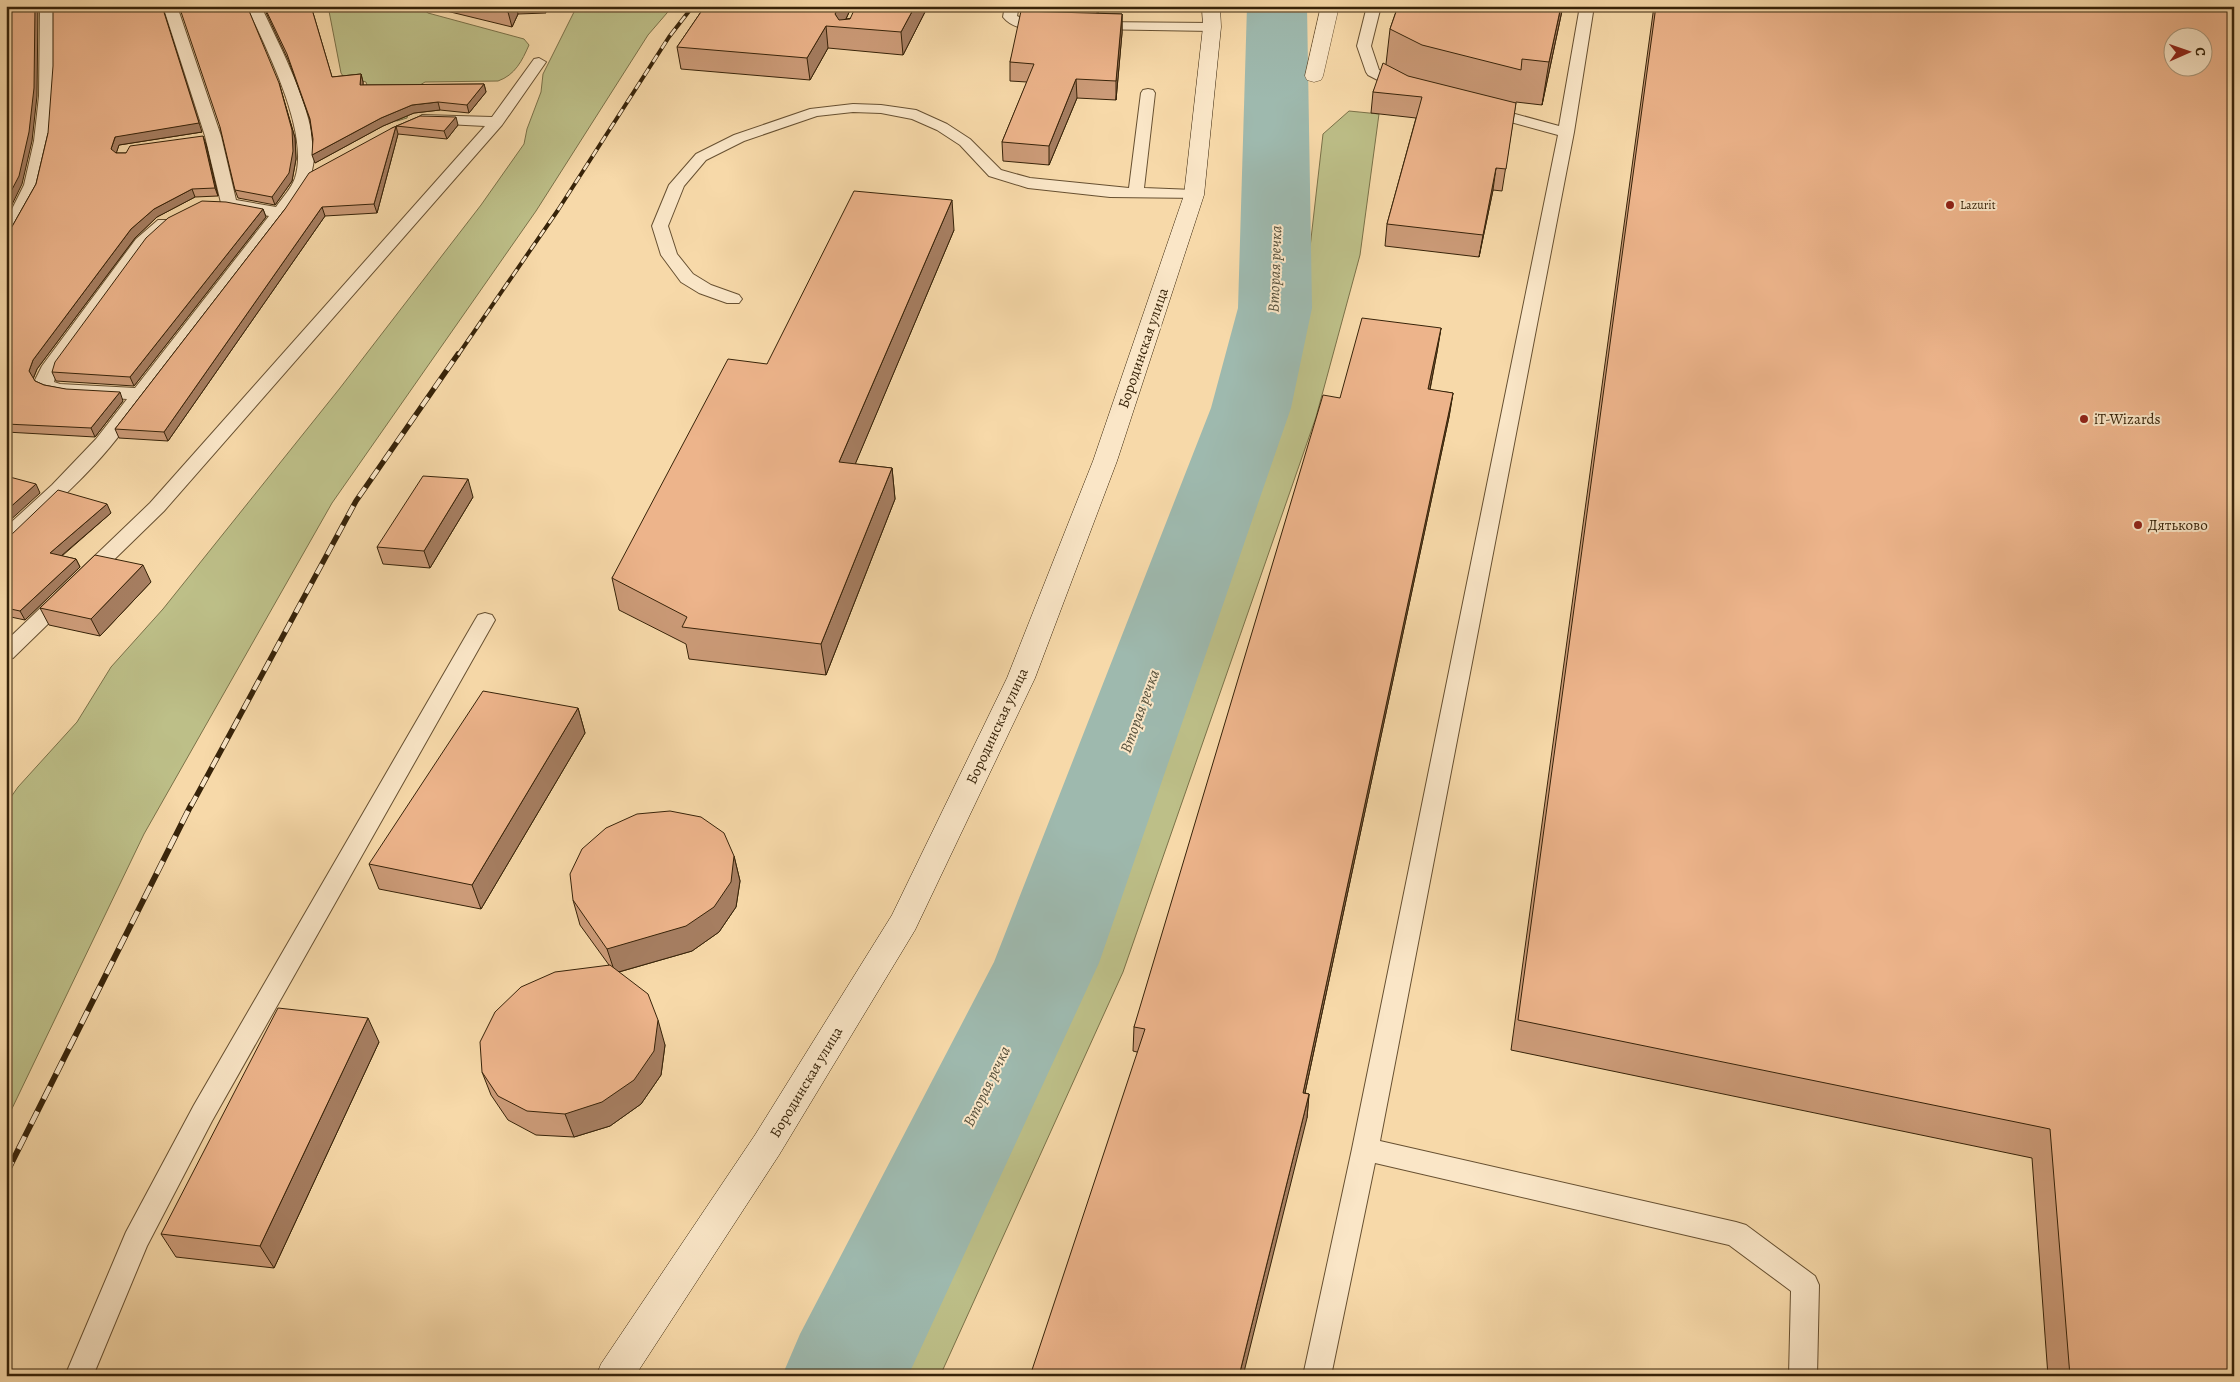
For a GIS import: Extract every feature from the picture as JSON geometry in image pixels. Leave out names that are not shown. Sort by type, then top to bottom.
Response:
[{"type":"main road","points":[[1314,76],[1330,6]]},
{"type":"main road","name":"Бородинская улица","points":[[614,1376],[767,1145],[904,921],[1021,678],[1104,461],[1194,195],[1212,17]]},
{"type":"lane","points":[[6,236],[32,186],[39,158],[45,115],[47,6]]},
{"type":"lane","points":[[170,6],[229,203]]},
{"type":"lane","points":[[6,538],[59,489],[104,442],[224,283],[280,213],[303,177],[306,150],[304,130],[283,72],[254,6]]},
{"type":"lane","points":[[1012,6],[1010,17],[1025,25],[1063,25]]},
{"type":"lane","points":[[1374,6],[1364,46],[1373,72],[1411,92],[1420,94]]},
{"type":"lane","points":[[1316,1376],[1365,1149],[1566,132],[1587,6]]},
{"type":"lane","points":[[2207,10],[2234,8]]},
{"type":"lane","points":[[1082,26],[1212,17]]},
{"type":"lane","points":[[6,653],[157,507],[497,122],[539,62]]},
{"type":"lane","points":[[1136,193],[1148,93]]},
{"type":"lane","points":[[733,299],[705,290],[687,278],[670,255],[660,226],[677,185],[701,157],[739,138],[815,112],[872,108],[916,115],[942,127],[965,142],[995,173],[1028,183],[1136,193],[1194,195]]},
{"type":"lane","points":[[1475,108],[1566,132]]},
{"type":"lane","points":[[412,122],[431,117],[497,122]]},
{"type":"lane","points":[[124,149],[144,147]]},
{"type":"lane","points":[[303,177],[318,169]]},
{"type":"lane","points":[[211,202],[229,203],[280,213]]},
{"type":"lane","points":[[142,394],[58,389],[46,385],[44,380],[48,370],[142,242],[164,222],[179,214]]},
{"type":"lane","points":[[79,1376],[136,1241],[203,1113],[485,620]]},
{"type":"lane","points":[[1365,1149],[1736,1234],[1805,1285],[1802,1376]]},
{"type":"green space","points":[[328,6],[419,6],[428,13],[524,39],[529,45],[521,62],[509,75],[498,81],[425,82],[415,88],[407,118],[397,121],[393,120],[371,100],[366,82],[343,76],[341,73]]},
{"type":"green space","points":[[577,6],[673,6],[648,35],[536,211],[332,503],[144,834],[6,1121],[6,804],[18,787],[77,722],[111,667],[163,609],[340,388],[481,205],[524,144],[527,129],[541,92],[543,74]]},
{"type":"green space","points":[[1349,111],[1379,114],[1360,255],[1316,417],[1123,972],[940,1376],[888,1376],[1076,983],[1278,407],[1304,300],[1323,134]]},
{"type":"building","points":[[6,6],[35,6],[34,88],[29,132],[19,176],[6,201]]},
{"type":"building","points":[[53,6],[162,6],[199,123],[115,137],[111,149],[116,153],[126,153],[130,146],[203,136],[215,188],[192,189],[154,209],[131,229],[33,360],[29,371],[35,381],[44,385],[66,389],[120,392],[91,428],[6,424],[6,233],[9,232],[36,184],[48,133],[53,66]]},
{"type":"building","points":[[179,6],[247,6],[279,83],[292,130],[293,151],[289,173],[272,197],[235,190],[220,127]]},
{"type":"building","points":[[264,6],[311,6],[332,77],[361,74],[360,85],[484,84],[467,105],[438,102],[412,105],[381,118],[312,155],[313,139],[310,119],[287,54]]},
{"type":"building","points":[[484,6],[511,6],[508,12]]},
{"type":"building","points":[[705,6],[839,6],[835,14],[839,20],[850,19],[856,6],[915,6],[901,32],[826,26],[807,58],[677,47]]},
{"type":"building","points":[[1398,6],[1561,6],[1549,62],[1522,59],[1521,70],[1422,45],[1390,29]]},
{"type":"building","points":[[1656,6],[2188,6],[2234,11],[2234,1376],[2070,1376],[2050,1129],[1518,1020]]},
{"type":"building","points":[[1021,11],[1122,14],[1116,81],[1076,79],[1049,146],[1002,142],[1034,64],[1010,62]]},
{"type":"building","points":[[1383,63],[1408,76],[1516,103],[1506,169],[1496,168],[1483,235],[1387,224],[1422,97],[1373,92]]},
{"type":"building","points":[[420,116],[456,117],[444,131],[397,126]]},
{"type":"building","points":[[396,126],[374,204],[322,207],[164,432],[115,429],[285,209],[309,173]]},
{"type":"building","points":[[854,191],[952,200],[839,462],[892,468],[821,644],[682,627],[687,617],[612,578],[728,359],[767,364]]},
{"type":"building","points":[[202,201],[226,202],[263,209],[130,377],[52,372],[55,362],[146,238],[168,218]]},
{"type":"building","points":[[1362,318],[1441,328],[1428,389],[1453,393],[1303,1093],[1309,1094],[1239,1376],[1030,1376],[1145,1029],[1134,1027],[1323,395],[1340,398]]},
{"type":"building","points":[[6,476],[36,484],[6,511]]},
{"type":"building","points":[[423,476],[468,479],[424,551],[377,547]]},
{"type":"building","points":[[58,490],[107,504],[50,553],[76,559],[20,611],[6,608],[6,536],[10,536]]},
{"type":"building","points":[[95,555],[143,565],[91,619],[40,608]]},
{"type":"building","points":[[483,691],[578,708],[472,885],[369,864]]},
{"type":"building","points":[[670,811],[701,817],[724,833],[734,856],[731,882],[714,907],[686,926],[607,949],[573,900],[570,874],[582,849],[606,828],[637,814]]},
{"type":"building","points":[[610,965],[648,994],[658,1020],[654,1051],[634,1080],[602,1102],[565,1114],[527,1111],[498,1096],[482,1072],[480,1042],[495,1012],[521,987],[555,972]]},
{"type":"building","points":[[278,1008],[368,1018],[260,1246],[161,1234]]},
{"type":"waterway","name":"Вторая речка","points":[[844,1376],[1046,963],[1251,408],[1275,308],[1277,6]]},
{"type":"railway","points":[[458,355],[558,210],[669,37],[693,6]]},
{"type":"railway","points":[[191,806],[356,501],[458,354]]},
{"type":"railway","points":[[6,1174],[191,805]]},
{"type":"place","name":"Lazurit","points":[[1950,205]]},
{"type":"place","name":"iT-Wizards","points":[[2084,419]]},
{"type":"place","name":"Дятьково","points":[[2138,525]]}]
